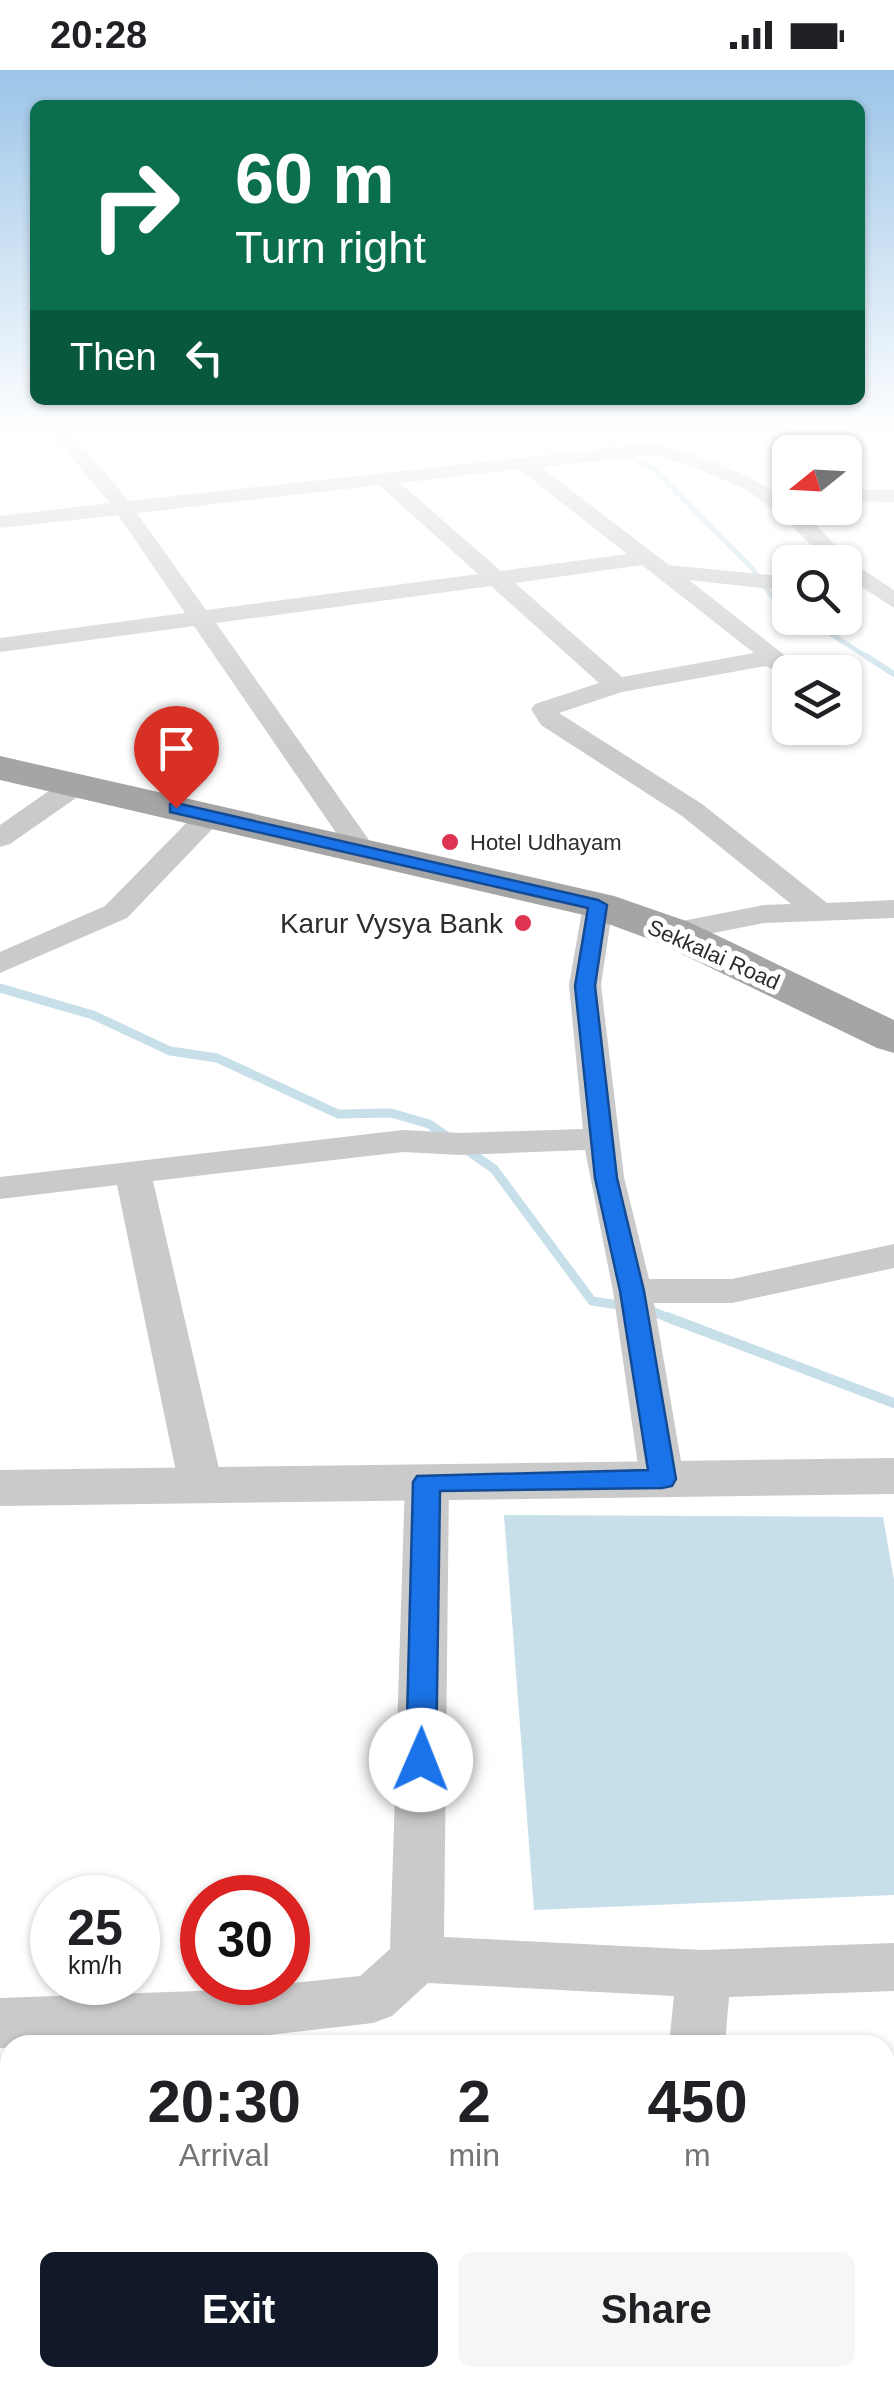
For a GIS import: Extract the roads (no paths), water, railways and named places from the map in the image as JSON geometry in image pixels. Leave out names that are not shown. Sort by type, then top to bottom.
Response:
[{"type":"main road","name":"Sekkalai Road","points":[[0,768],[598,905],[674,932],[894,1038]]},
{"type":"street","points":[[143,537],[362,850]]},
{"type":"street","points":[[451,537],[617,685]]},
{"type":"street","points":[[620,537],[770,658]]},
{"type":"street","points":[[0,645],[498,578],[656,565],[772,581]]},
{"type":"street","points":[[862,576],[889,593]]},
{"type":"street","points":[[862,590],[889,593]]},
{"type":"street","points":[[770,658],[617,685],[544,709],[550,720],[692,810],[820,912]]},
{"type":"street","points":[[0,838],[76,786]]},
{"type":"street","points":[[0,964],[116,912],[209,816]]},
{"type":"street","points":[[598,905],[585,986],[606,1178],[632,1291],[662,1479]]},
{"type":"street","points":[[674,932],[764,914],[894,909]]},
{"type":"street","points":[[0,1188],[403,1142],[602,1139]]},
{"type":"street","points":[[133,1173],[201,1486]]},
{"type":"street","points":[[632,1291],[732,1291],[894,1256]]},
{"type":"street","points":[[1,1486],[894,1476]]},
{"type":"street","points":[[417,1959],[426,1482]]},
{"type":"street","points":[[0,2023],[225,2014],[373,1999],[417,1959],[702,1974],[894,1967]]},
{"type":"street","points":[[697,2035],[702,1974]]},
{"type":"water","points":[[504,1515],[883,1517],[894,1580],[894,1895],[534,1910]]},
{"type":"waterway","points":[[721,537],[772,595]]},
{"type":"waterway","points":[[833,635],[870,659]]},
{"type":"waterway","points":[[866,656],[894,674]]},
{"type":"waterway","points":[[0,988],[93,1015],[170,1051],[217,1058],[338,1114],[391,1113],[429,1124],[451,1139]]},
{"type":"waterway","points":[[464,1148],[494,1169],[592,1301],[625,1306]]},
{"type":"waterway","points":[[646,1309],[674,1320]]},
{"type":"waterway","points":[[667,1317],[894,1403]]},
{"type":"place","name":"Hotel Udhayam","points":[[450,842]]},
{"type":"place","name":"Karur Vysya Bank","points":[[523,923]]}]
